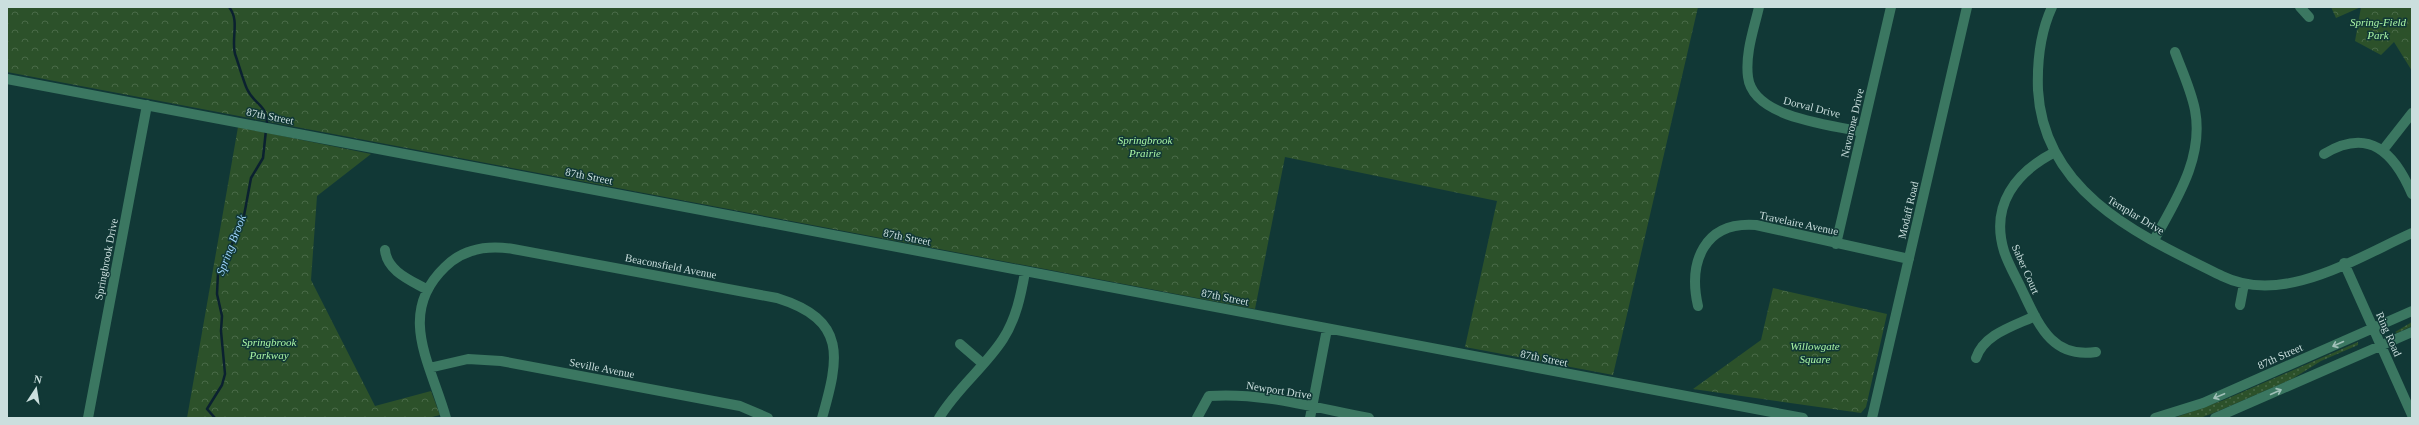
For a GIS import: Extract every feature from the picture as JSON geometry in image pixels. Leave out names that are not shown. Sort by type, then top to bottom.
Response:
[{"type":"street","name":"Dorval Drive","points":[[1759,7],[1748,55],[1747,66],[1751,89],[1757,98],[1766,106],[1786,114],[1862,132]]},
{"type":"street","name":"Navarone Drive","points":[[1836,244],[1891,7]]},
{"type":"street","name":"Modaff Road","points":[[1872,418],[1967,7]]},
{"type":"street","name":"Templar Drive","points":[[2052,7],[2041,40],[2037,77],[2040,106],[2054,152],[2074,181],[2093,201],[2116,218],[2207,269],[2244,284],[2272,286],[2295,282],[2344,263],[2412,233]]},
{"type":"street","points":[[2300,7],[2309,17]]},
{"type":"street","points":[[2154,240],[2191,168],[2195,146],[2195,111],[2175,52]]},
{"type":"street","name":"87th Street","points":[[7,79],[1803,418]]},
{"type":"street","name":"Springbrook Drive","points":[[88,418],[146,105]]},
{"type":"street","points":[[2383,150],[2412,113]]},
{"type":"street","points":[[2324,154],[2338,146],[2357,142],[2383,150],[2399,167],[2412,194]]},
{"type":"street","name":"Saber Court","points":[[2054,152],[2033,164],[2014,184],[2004,203],[2001,223],[2001,239],[2006,256],[2045,334],[2057,344],[2080,352],[2096,352]]},
{"type":"street","name":"Travelaire Avenue","points":[[1698,306],[1694,279],[1699,257],[1708,241],[1728,227],[1756,225],[1909,259]]},
{"type":"street","name":"Beaconsfield Avenue","points":[[426,289],[440,272],[456,258],[479,249],[496,247],[790,302],[819,319],[830,335],[834,362],[833,377],[822,418]]},
{"type":"street","points":[[385,250],[388,263],[393,268],[426,289],[419,320],[421,340],[446,418]]},
{"type":"street","name":"Ring Road","points":[[2344,263],[2412,415]]},
{"type":"street","points":[[939,418],[959,389],[1003,339],[1015,314],[1026,272]]},
{"type":"street","points":[[2240,305],[2244,284]]},
{"type":"street","name":"87th Street","points":[[2155,418],[2203,402],[2412,311]]},
{"type":"street","points":[[1976,358],[1979,350],[1989,339],[2035,316]]},
{"type":"street","points":[[1310,418],[1327,329]]},
{"type":"street","points":[[2215,418],[2412,332]]},
{"type":"street","points":[[960,344],[982,363]]},
{"type":"street","name":"Seville Avenue","points":[[429,368],[468,359],[501,361],[740,406],[768,418]]},
{"type":"street","name":"Newport Drive","points":[[1197,418],[1209,396],[1250,395],[1369,418]]},
{"type":"green space","name":"Springbrook Prairie","points":[[7,7],[1698,7],[1613,375],[1465,347],[1497,201],[1285,157],[1255,309],[7,72]]},
{"type":"green space","points":[[2331,7],[2361,7],[2336,18]]},
{"type":"green space","name":"Spring-Field Park","points":[[2361,7],[2412,7],[2412,71],[2394,42],[2381,55],[2355,41]]},
{"type":"green space","name":"Springbrook Parkway","points":[[238,127],[371,154],[317,196],[311,280],[375,406],[431,391],[440,415],[428,418],[187,418]]},
{"type":"green space","name":"Willowgate Square","points":[[1773,288],[1887,314],[1866,407],[1861,413],[1693,389],[1761,340]]},
{"type":"green space","points":[[2412,322],[2412,326],[2397,333],[2395,332]]},
{"type":"green space","points":[[2358,342],[2358,345],[2321,361],[2292,379],[2216,412],[2200,418],[2174,418],[2224,400]]},
{"type":"waterway","name":"Spring Brook","points":[[229,7],[235,24],[235,54],[244,82],[250,95],[263,108],[267,125]]},
{"type":"waterway","name":"Spring Brook","points":[[215,418],[207,409],[222,385],[225,374],[221,331],[222,316],[217,294],[218,273],[243,221],[251,178],[263,158],[266,130]]}]
